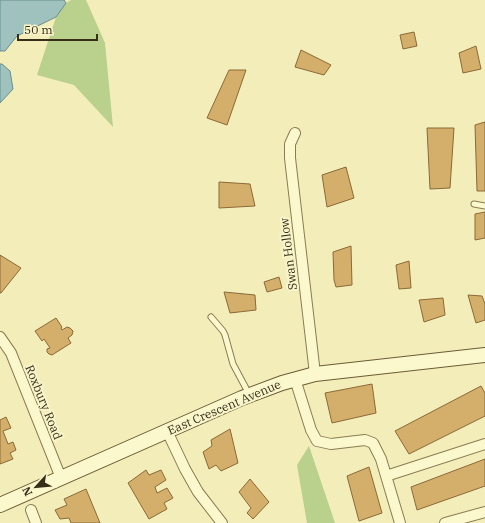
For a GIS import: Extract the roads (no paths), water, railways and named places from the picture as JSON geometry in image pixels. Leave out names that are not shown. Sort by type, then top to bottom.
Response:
[{"type":"street","name":"Swan Hollow","points":[[295,133],[290,144],[290,158],[315,374]]},
{"type":"street","name":"Roxbury Road","points":[[0,337],[11,353],[61,478]]},
{"type":"street","name":"East Crescent Avenue","points":[[0,505],[249,395],[295,379],[315,374],[485,354]]},
{"type":"street","points":[[295,379],[311,430],[318,441],[330,444],[365,440],[373,443],[381,459],[400,523]]},
{"type":"street","points":[[167,431],[198,492],[222,523]]},
{"type":"street","points":[[386,476],[485,444]]},
{"type":"street","points":[[30,510],[36,523]]},
{"type":"street","points":[[445,523],[485,512]]},
{"type":"lane","points":[[474,204],[485,206]]},
{"type":"lane","points":[[211,317],[223,331],[233,364],[249,395]]},
{"type":"water","points":[[0,0],[64,0],[66,3],[56,17],[17,36],[5,51],[0,51]]},
{"type":"water","points":[[0,64],[10,71],[13,89],[0,103]]}]
